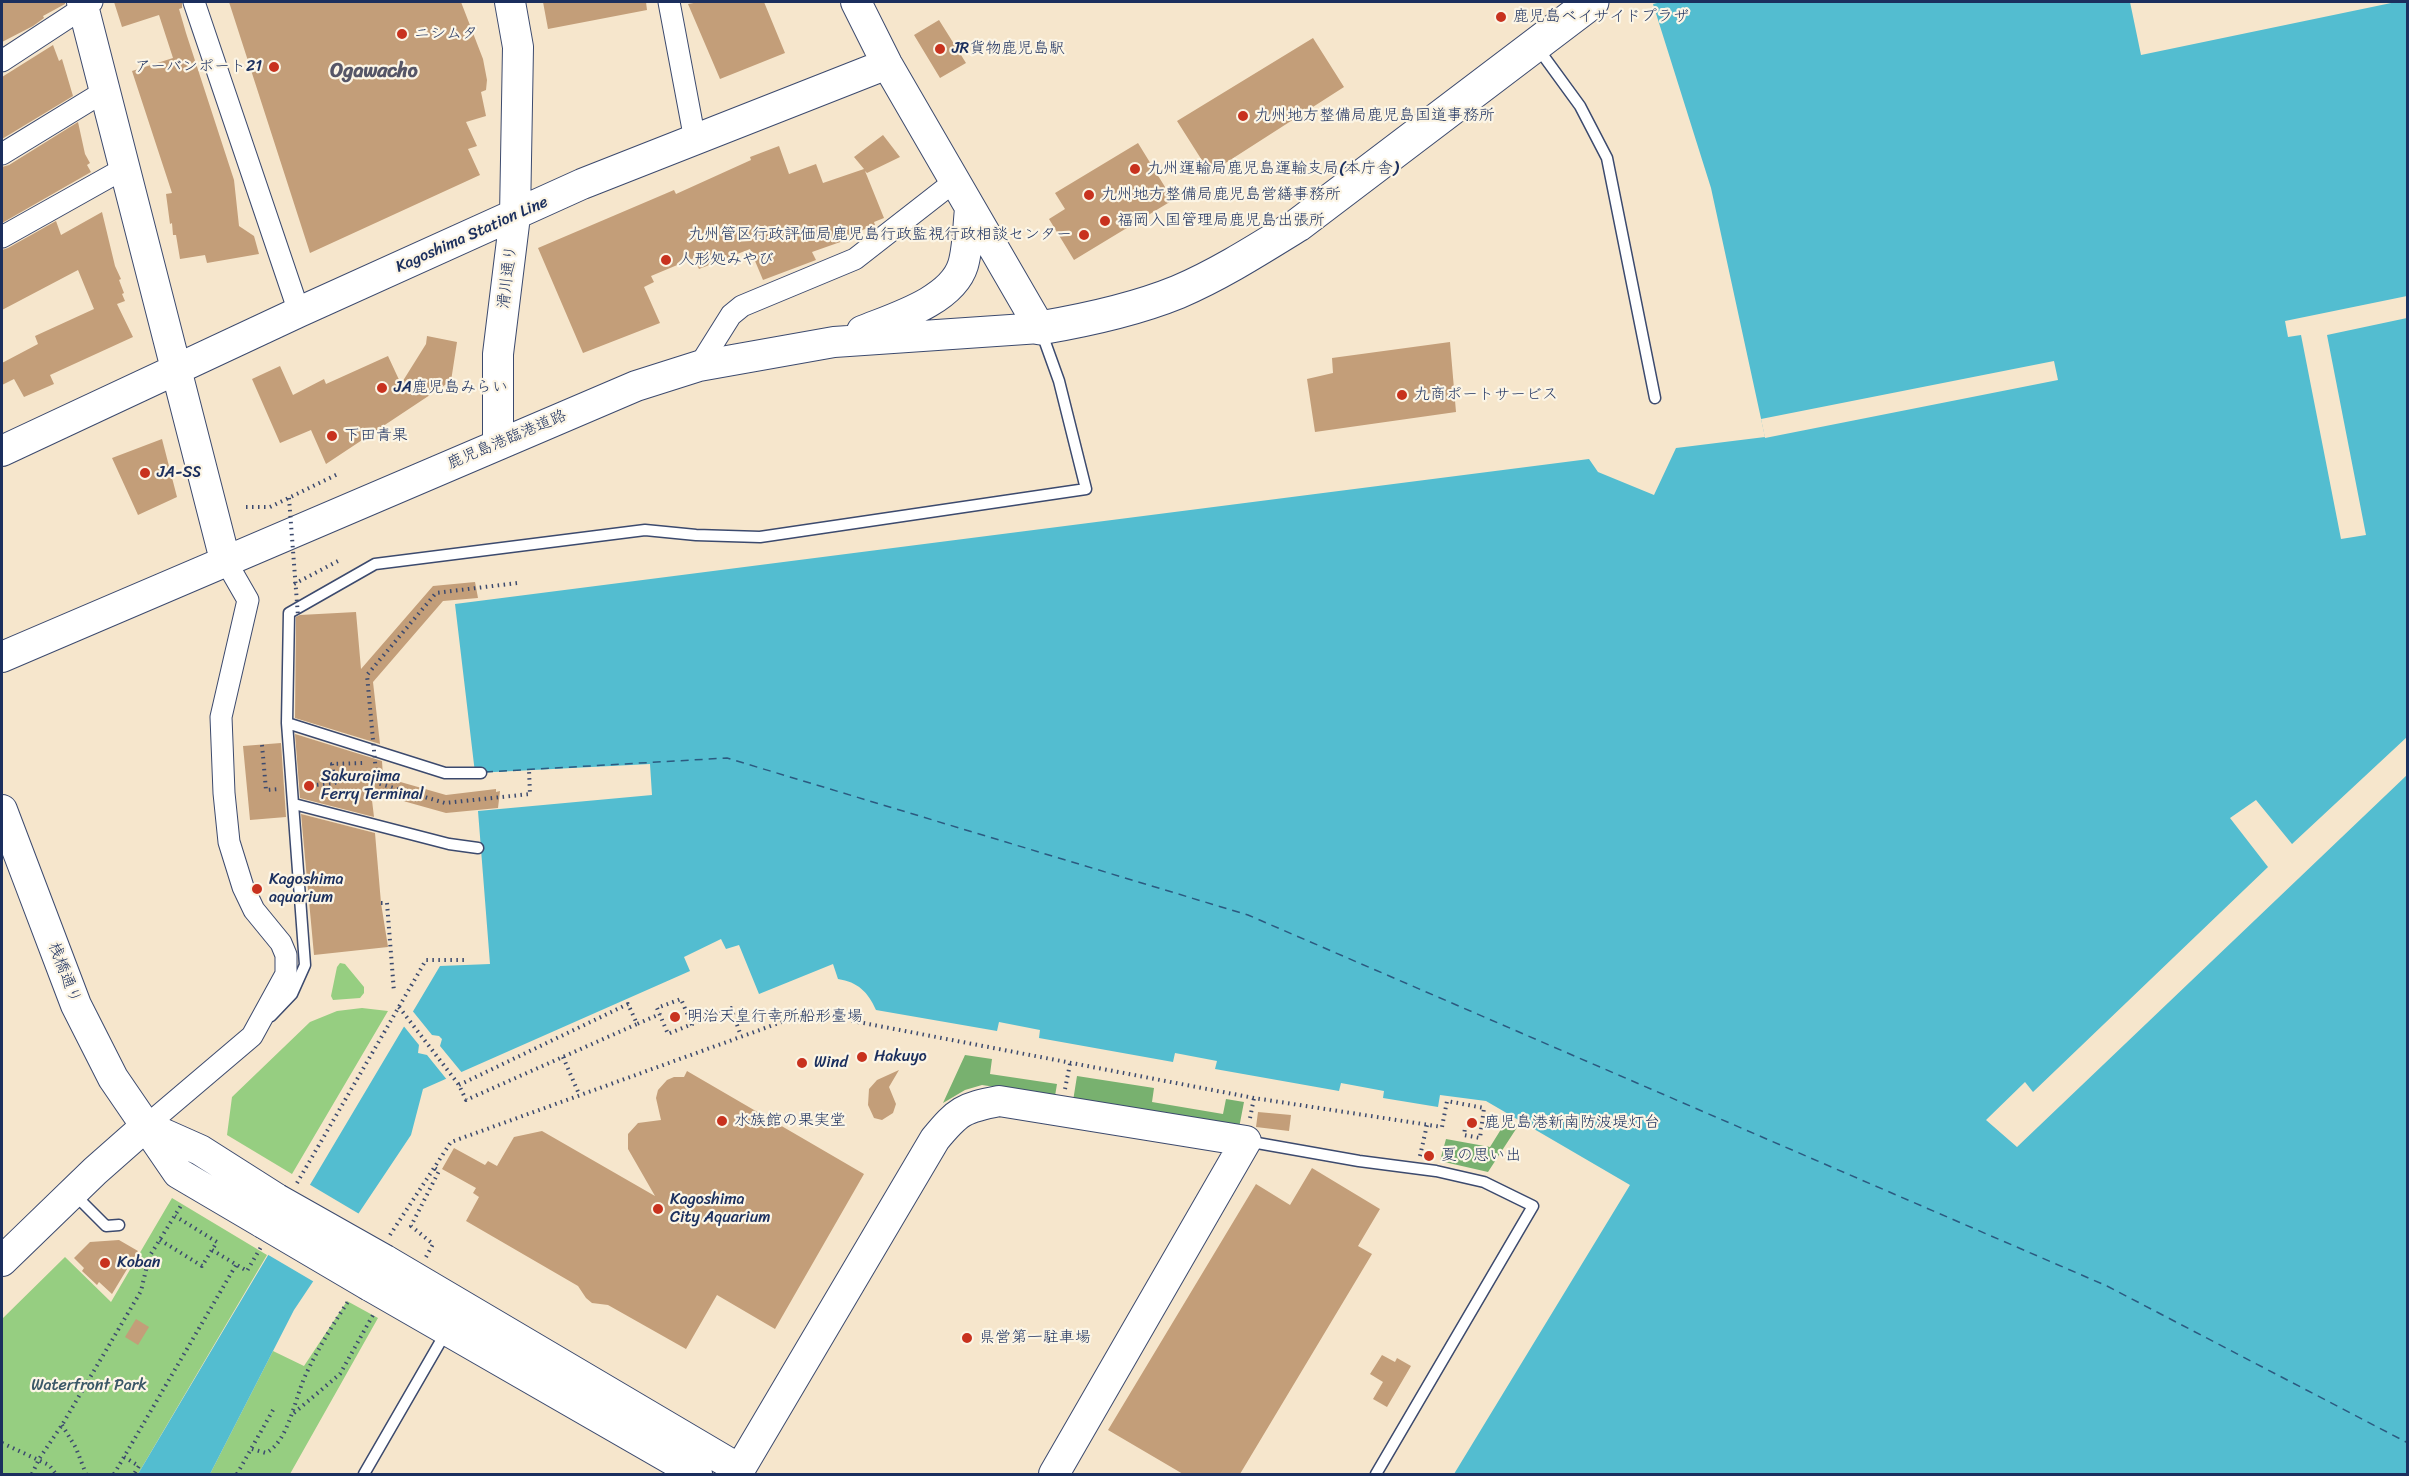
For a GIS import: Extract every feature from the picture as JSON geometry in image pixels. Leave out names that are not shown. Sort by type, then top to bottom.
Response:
[{"type":"highway","points":[[1040,328],[1093,318],[1157,299],[1207,279],[1254,252],[1298,225],[1592,2]]},
{"type":"street","points":[[194,2],[299,312]]},
{"type":"street","name":"滑川通り","points":[[498,444],[498,354],[515,216],[518,47],[510,2]]},
{"type":"street","points":[[669,2],[695,140]]},
{"type":"street","points":[[856,2],[886,64],[1040,328]]},
{"type":"street","points":[[2,61],[85,3],[105,91],[225,560],[248,600],[221,717],[224,793],[230,842],[243,887],[255,910],[281,943],[286,955],[286,974],[252,1036],[146,1126],[2,1261]]},
{"type":"street","name":"Kagoshima Station Line","points":[[2,451],[299,312],[582,184],[886,64]]},
{"type":"street","points":[[2,154],[105,91]]},
{"type":"street","points":[[2,237],[125,168]]},
{"type":"street","points":[[699,366],[731,315],[742,306],[855,259],[955,181]]},
{"type":"street","points":[[834,342],[910,312],[938,296],[955,281],[963,264],[970,209]]},
{"type":"street","name":"鹿児島港臨港道路","points":[[2,657],[636,386],[699,366],[834,342],[1040,328]]},
{"type":"street","name":"桟橋通り","points":[[2,810],[76,1005],[113,1078],[146,1126]]},
{"type":"street","points":[[275,1213],[388,1248],[738,1472],[935,1139],[954,1116],[970,1107],[999,1101],[1246,1141],[1054,1474]]},
{"type":"street","points":[[146,1126],[200,1150],[361,1290],[448,1329],[697,1474]]},
{"type":"lane","points":[[1535,44],[1580,106],[1607,158],[1655,398]]},
{"type":"lane","points":[[252,1036],[292,994],[305,965],[288,723],[290,613],[375,564],[645,530],[696,535],[760,537],[1086,489],[1059,381],[1040,328]]},
{"type":"lane","points":[[288,723],[445,772],[481,773]]},
{"type":"lane","points":[[294,804],[449,844],[478,848]]},
{"type":"lane","points":[[1246,1141],[1484,1182],[1533,1206],[1376,1474]]},
{"type":"lane","points":[[72,1193],[106,1226],[119,1225]]},
{"type":"lane","points":[[364,1474],[448,1329]]},
{"type":"path","points":[[246,507],[270,507],[340,473]]},
{"type":"path","points":[[289,498],[298,616]]},
{"type":"path","points":[[294,584],[340,560]]},
{"type":"path","points":[[517,583],[436,593],[367,675],[377,783],[445,803],[530,794],[529,770]]},
{"type":"path","points":[[262,745],[266,790],[290,788]]},
{"type":"path","points":[[301,787],[335,783],[332,765],[369,763]]},
{"type":"path","points":[[381,903],[387,903],[394,992]]},
{"type":"path","points":[[212,1250],[247,1271],[275,1213],[426,960],[465,960]]},
{"type":"path","points":[[692,1025],[681,999],[657,1008],[668,1034],[692,1025],[731,1008],[741,1036]]},
{"type":"path","points":[[459,1084],[628,1004],[637,1024]]},
{"type":"path","points":[[399,1007],[459,1084],[466,1100],[660,1014]]},
{"type":"path","points":[[388,1248],[433,1167],[451,1142],[579,1094],[790,1020],[832,1017],[1254,1098],[1442,1127],[1447,1101],[1484,1108],[1480,1138],[1464,1135],[1466,1128]]},
{"type":"path","points":[[563,1057],[579,1094]]},
{"type":"path","points":[[1418,1169],[1427,1125]]},
{"type":"path","points":[[424,1260],[433,1244],[411,1226],[439,1171],[433,1167]]},
{"type":"path","points":[[32,1474],[141,1291],[149,1257],[182,1204]]},
{"type":"path","points":[[160,1240],[202,1266],[217,1242],[175,1216]]},
{"type":"path","points":[[114,1474],[236,1265]]},
{"type":"path","points":[[294,1414],[298,1392],[306,1373],[361,1290]]},
{"type":"path","points":[[252,1449],[266,1453],[272,1450],[294,1414],[340,1374],[373,1315]]},
{"type":"path","points":[[237,1474],[273,1410]]},
{"type":"path","points":[[62,1425],[76,1448],[86,1474]]},
{"type":"path","points":[[2,1443],[15,1451],[39,1459],[49,1465],[56,1474]]},
{"type":"path","points":[[124,1457],[139,1466],[134,1474]]},
{"type":"green space","points":[[340,963],[345,964],[364,987],[364,993],[360,998],[333,1000],[331,996],[337,967]]},
{"type":"green space","points":[[362,1008],[388,1011],[292,1174],[227,1135],[232,1097],[310,1022],[337,1011]]},
{"type":"green space","points":[[965,1055],[992,1059],[990,1074],[1057,1084],[1055,1096],[982,1085],[965,1090],[943,1103]]},
{"type":"green space","points":[[1077,1076],[1154,1088],[1152,1102],[1223,1114],[1226,1099],[1244,1102],[1239,1128],[1073,1101]]},
{"type":"green space","points":[[1508,1118],[1518,1126],[1488,1172],[1440,1161],[1446,1139],[1490,1147]]},
{"type":"green space","name":"Waterfront Park","points":[[172,1198],[267,1255],[138,1474],[2,1474],[2,1319],[65,1257],[111,1302]]},
{"type":"green space","points":[[347,1301],[378,1318],[290,1474],[210,1474],[273,1351],[304,1366]]},
{"type":"water","points":[[1661,2],[2130,2],[2141,55],[2396,2],[2407,2],[2407,1474],[1454,1474],[1630,1185],[1486,1101],[1440,1095],[1438,1107],[1383,1098],[1384,1091],[1341,1083],[1339,1091],[1215,1069],[1217,1061],[1175,1053],[1173,1062],[1039,1038],[1040,1030],[999,1022],[997,1031],[876,1010],[862,989],[838,979],[833,964],[759,994],[739,945],[726,949],[721,939],[684,957],[690,971],[423,1089],[411,1135],[294,1310],[210,1474],[138,1474],[440,966],[490,964],[478,811],[652,795],[650,764],[475,773],[455,604],[1589,459],[1598,472],[1654,495],[1676,448],[1765,437],[1711,188],[1653,4]]},
{"type":"pier","points":[[2407,296],[2407,318],[2327,335],[2366,535],[2341,539],[2301,335],[2288,337],[2285,321]]},
{"type":"pier","points":[[2054,361],[2058,380],[1765,438],[1761,419]]},
{"type":"pier","points":[[2407,737],[2407,775],[2017,1147],[1986,1120],[2025,1082],[2033,1092],[2268,867],[2230,818],[2256,800],[2292,844]]},
{"type":"pier","points":[[411,1009],[432,1035],[442,1039],[440,1046],[463,1074],[448,1081],[427,1055],[418,1053],[419,1045],[402,1024]]},
{"type":"pier","points":[[307,1183],[361,1215],[316,1283],[265,1253]]},
{"type":"building","points":[[2,2],[65,2],[65,4],[43,16],[44,18],[33,26],[2,42]]},
{"type":"building","points":[[114,2],[182,2],[182,8],[179,9],[186,33],[234,180],[239,226],[254,236],[259,254],[207,263],[205,255],[180,259],[176,235],[173,235],[172,223],[170,224],[166,194],[172,193],[132,71],[173,58],[159,15],[122,27]]},
{"type":"building","points":[[229,2],[461,2],[483,59],[487,80],[486,90],[481,92],[486,116],[466,122],[477,146],[468,149],[480,175],[310,253]]},
{"type":"building","points":[[543,2],[646,2],[647,10],[548,29]]},
{"type":"building","points":[[764,2],[785,53],[720,79],[688,4]]},
{"type":"building","name":"JR貨物鹿児島駅","points":[[939,20],[966,63],[940,78],[914,35]]},
{"type":"building","name":"九州地方整備局鹿児島国道事務所","points":[[1313,38],[1344,87],[1210,173],[1177,121]]},
{"type":"building","points":[[53,45],[59,61],[62,59],[73,96],[2,139],[2,77]]},
{"type":"building","points":[[78,122],[85,154],[90,163],[87,165],[91,172],[2,223],[2,167],[9,165]]},
{"type":"building","points":[[883,135],[900,157],[867,173],[865,171],[884,218],[874,222],[875,225],[845,237],[846,240],[812,252],[816,260],[763,280],[750,249],[699,269],[694,258],[651,276],[654,282],[644,287],[660,323],[583,353],[538,248],[674,190],[676,194],[751,160],[750,157],[779,146],[789,174],[816,164],[823,183],[864,169],[854,157]]},
{"type":"building","points":[[1138,143],[1173,200],[1074,260],[1049,219],[1065,209],[1055,193]]},
{"type":"building","points":[[102,212],[124,293],[122,294],[125,301],[117,304],[133,337],[50,375],[54,384],[24,397],[14,379],[2,385],[2,363],[38,344],[35,336],[94,309],[78,270],[2,310],[2,250],[56,221],[61,235]]},
{"type":"building","points":[[427,336],[457,342],[451,381],[326,464],[311,430],[280,443],[252,379],[280,366],[293,395],[324,379],[326,384],[388,356],[401,384],[426,344]]},
{"type":"building","points":[[1450,342],[1456,412],[1315,432],[1307,379],[1333,373],[1332,358]]},
{"type":"building","name":"JA-SS","points":[[162,439],[177,497],[138,515],[112,458]]},
{"type":"building","points":[[475,582],[478,598],[443,601],[373,682],[380,744],[295,718],[296,617],[356,612],[361,669],[433,586]]},
{"type":"building","points":[[295,734],[382,761],[383,777],[446,795],[496,789],[496,792],[500,791],[498,808],[446,813],[371,792],[374,817],[300,798]]},
{"type":"building","points":[[281,743],[286,817],[250,820],[243,746]]},
{"type":"building","points":[[301,814],[375,833],[381,903],[388,947],[314,955]]},
{"type":"building","points":[[899,1070],[889,1087],[896,1104],[893,1113],[882,1120],[874,1118],[868,1105],[869,1089],[877,1080]]},
{"type":"building","name":"Kagoshima City Aquarium","points":[[687,1071],[864,1174],[775,1329],[717,1295],[686,1349],[608,1305],[592,1303],[578,1286],[466,1221],[479,1197],[473,1193],[476,1188],[442,1169],[454,1148],[485,1165],[488,1161],[497,1166],[514,1137],[542,1131],[655,1196],[628,1149],[628,1134],[638,1123],[661,1120],[656,1098],[658,1090],[667,1080],[684,1077]]},
{"type":"building","points":[[1258,1112],[1291,1115],[1289,1131],[1256,1127]]},
{"type":"building","points":[[1312,1168],[1380,1209],[1358,1246],[1372,1254],[1240,1474],[1183,1474],[1108,1430],[1256,1184],[1290,1205]]},
{"type":"building","name":"Koban","points":[[119,1240],[138,1251],[112,1294],[99,1282],[97,1285],[82,1271],[84,1268],[74,1258],[90,1242]]},
{"type":"building","points":[[136,1319],[149,1327],[138,1345],[125,1337]]},
{"type":"building","points":[[1382,1355],[1395,1362],[1397,1358],[1411,1366],[1387,1407],[1373,1399],[1383,1382],[1370,1374]]},
{"type":"ferry route","points":[[485,772],[727,758],[1248,915],[2107,1286],[2408,1443]]},
{"type":"place","name":"鹿児島ベイサイドプラザ","points":[[1501,17]]},
{"type":"place","name":"ニシムタ","points":[[402,34]]},
{"type":"place","name":"JR貨物鹿児島駅","points":[[940,49]]},
{"type":"place","name":"アーバンポート21","points":[[274,67]]},
{"type":"place","name":"九州地方整備局鹿児島国道事務所","points":[[1243,116]]},
{"type":"place","name":"九州運輸局鹿児島運輸支局(本庁舎)","points":[[1135,169]]},
{"type":"place","name":"九州地方整備局鹿児島営繕事務所","points":[[1089,195]]},
{"type":"place","name":"福岡入国管理局鹿児島出張所","points":[[1105,221]]},
{"type":"place","name":"九州管区行政評価局鹿児島行政監視行政相談センター","points":[[1084,235]]},
{"type":"place","name":"人形処みやび","points":[[666,260]]},
{"type":"place","name":"JA鹿児島みらい","points":[[382,388]]},
{"type":"place","name":"九商ポートサービス","points":[[1402,395]]},
{"type":"place","name":"下田青果","points":[[332,436]]},
{"type":"place","name":"JA-SS","points":[[145,473]]},
{"type":"place","name":"Sakurajima Ferry Terminal","points":[[309,786]]},
{"type":"place","name":"Kagoshima aquarium","points":[[257,889]]},
{"type":"place","name":"明治天皇行幸所船形臺場","points":[[675,1017]]},
{"type":"place","name":"Hakuyo","points":[[862,1057]]},
{"type":"place","name":"Wind","points":[[802,1063]]},
{"type":"place","name":"水族館の果実堂","points":[[722,1121]]},
{"type":"place","name":"鹿児島港新南防波堤灯台","points":[[1472,1123]]},
{"type":"place","name":"夏の思い出","points":[[1429,1156]]},
{"type":"place","name":"Kagoshima City Aquarium","points":[[658,1209]]},
{"type":"place","name":"Koban","points":[[105,1263]]},
{"type":"place","name":"県営第一駐車場","points":[[967,1338]]},
{"type":"district","name":"Ogawacho","points":[[374,72]]}]
